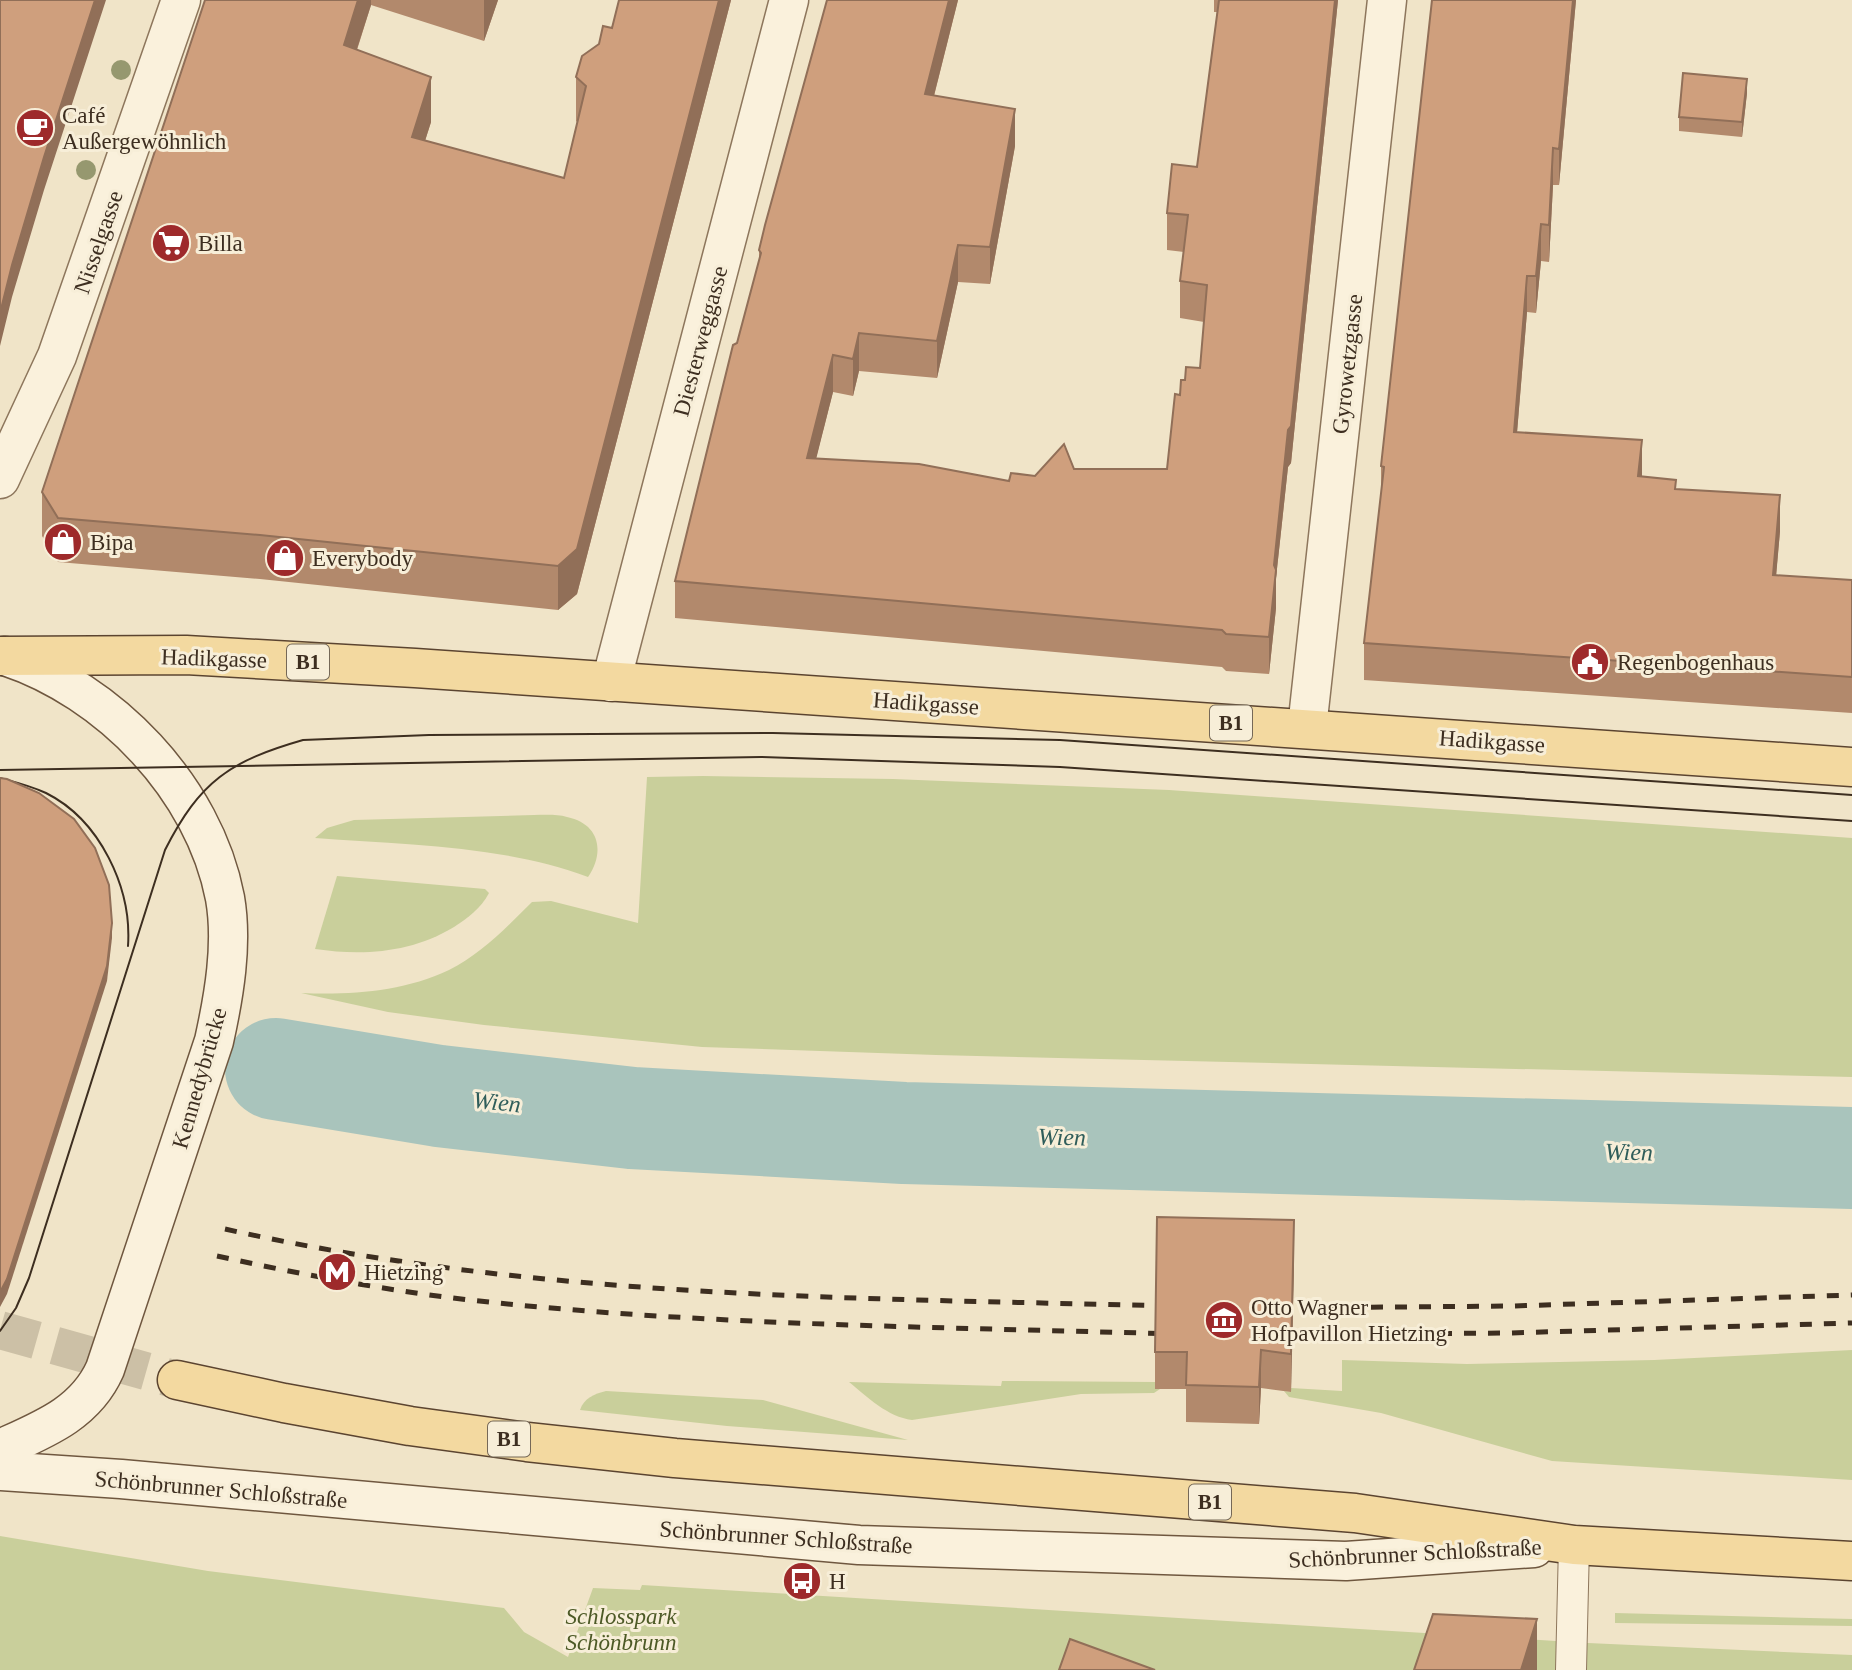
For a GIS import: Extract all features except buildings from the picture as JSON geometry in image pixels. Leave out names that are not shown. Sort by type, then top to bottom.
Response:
[{"type":"main road","name":"Nisselgasse","points":[[0,479],[57,356],[181,0]]},
{"type":"main road","name":"Diesterweggasse","points":[[611,682],[789,0]]},
{"type":"main road","name":"Gyrowetzgasse","points":[[1307,728],[1387,0]]},
{"type":"main road","name":"Hadikgasse","points":[[2,656],[186,655],[1307,728],[1852,767]]},
{"type":"main road","name":"Kennedybrücke","points":[[0,1449],[45,1429],[78,1408],[91,1395],[105,1369],[214,1041],[226,967],[227,924],[225,899],[204,836],[190,807],[163,768],[105,710],[71,685],[28,664],[2,656]]},
{"type":"main road","name":"Schönbrunner Schloßstraße","points":[[177,1380],[284,1403],[436,1430],[661,1457],[1355,1513],[1574,1545],[1852,1561]]},
{"type":"main road","name":"Schönbrunner Schloßstraße","points":[[0,1471],[121,1479],[859,1545],[1181,1558],[1346,1561],[1574,1545]]},
{"type":"lane","points":[[1571,1670],[1574,1545]]},
{"type":"green space","points":[[647,777],[893,779],[1169,790],[1852,838],[1852,1077],[702,1047],[484,1025],[388,1012],[301,993],[376,991],[413,983],[449,970],[493,939],[532,902],[551,901],[638,923]]},
{"type":"green space","points":[[534,815],[567,817],[587,826],[593,832],[598,849],[597,858],[588,877],[555,866],[488,852],[315,838],[327,828],[354,820]]},
{"type":"green space","points":[[337,876],[485,889],[489,893],[478,908],[464,920],[438,936],[421,942],[369,952],[315,949]]},
{"type":"green space","points":[[1852,1350],[1852,1480],[1552,1461],[1381,1413],[1289,1397],[1284,1391],[1291,1392],[1291,1388],[1342,1391],[1342,1360],[1467,1364],[1654,1360]]},
{"type":"green space","points":[[1002,1381],[1155,1382],[1155,1389],[1160,1389],[1154,1393],[1081,1394],[912,1420],[886,1411],[849,1382],[1001,1386]]},
{"type":"green space","points":[[606,1391],[763,1400],[908,1440],[727,1426],[580,1410],[590,1397]]},
{"type":"green space","name":"Schlosspark Schönbrunn","points":[[0,1536],[208,1571],[504,1608],[524,1632],[568,1657],[593,1588],[640,1590],[642,1585],[1588,1643],[1852,1655],[1852,1670],[0,1670]]},
{"type":"green space","points":[[1615,1613],[1852,1619],[1852,1626],[1615,1623]]},
{"type":"waterway","name":"Wien","points":[[276,1069],[439,1096],[632,1118],[904,1133],[1852,1158]]},
{"type":"tunnel","points":[[0,1330],[177,1380]]},
{"type":"tram line","points":[[0,1331],[16,1308],[29,1278],[165,850],[191,807],[220,777],[256,756],[303,740],[429,735],[773,733],[1060,740],[1852,795]]},
{"type":"tram line","points":[[0,770],[761,757],[1060,767],[1852,821]]},
{"type":"tram line","points":[[0,778],[46,793],[65,805],[97,838],[118,879],[128,924],[128,946]]},
{"type":"railway","points":[[225,1229],[342,1252],[578,1282],[816,1297],[1173,1306]]},
{"type":"railway","points":[[217,1256],[392,1289],[582,1311],[751,1321],[1174,1334]]},
{"type":"railway","points":[[1275,1308],[1512,1306],[1852,1295]]},
{"type":"railway","points":[[1272,1335],[1508,1333],[1852,1323]]},
{"type":"place","name":"Café Außergewöhnlich","points":[[35,128]]},
{"type":"place","name":"Billa","points":[[171,243]]},
{"type":"place","name":"Bipa","points":[[63,542]]},
{"type":"place","name":"Everybody","points":[[285,558]]},
{"type":"place","name":"Regenbogenhaus","points":[[1590,662]]},
{"type":"place","name":"Hietzing","points":[[337,1272]]},
{"type":"place","name":"Otto Wagner Hofpavillon Hietzing","points":[[1224,1320]]},
{"type":"place","name":"H","points":[[802,1581]]}]
